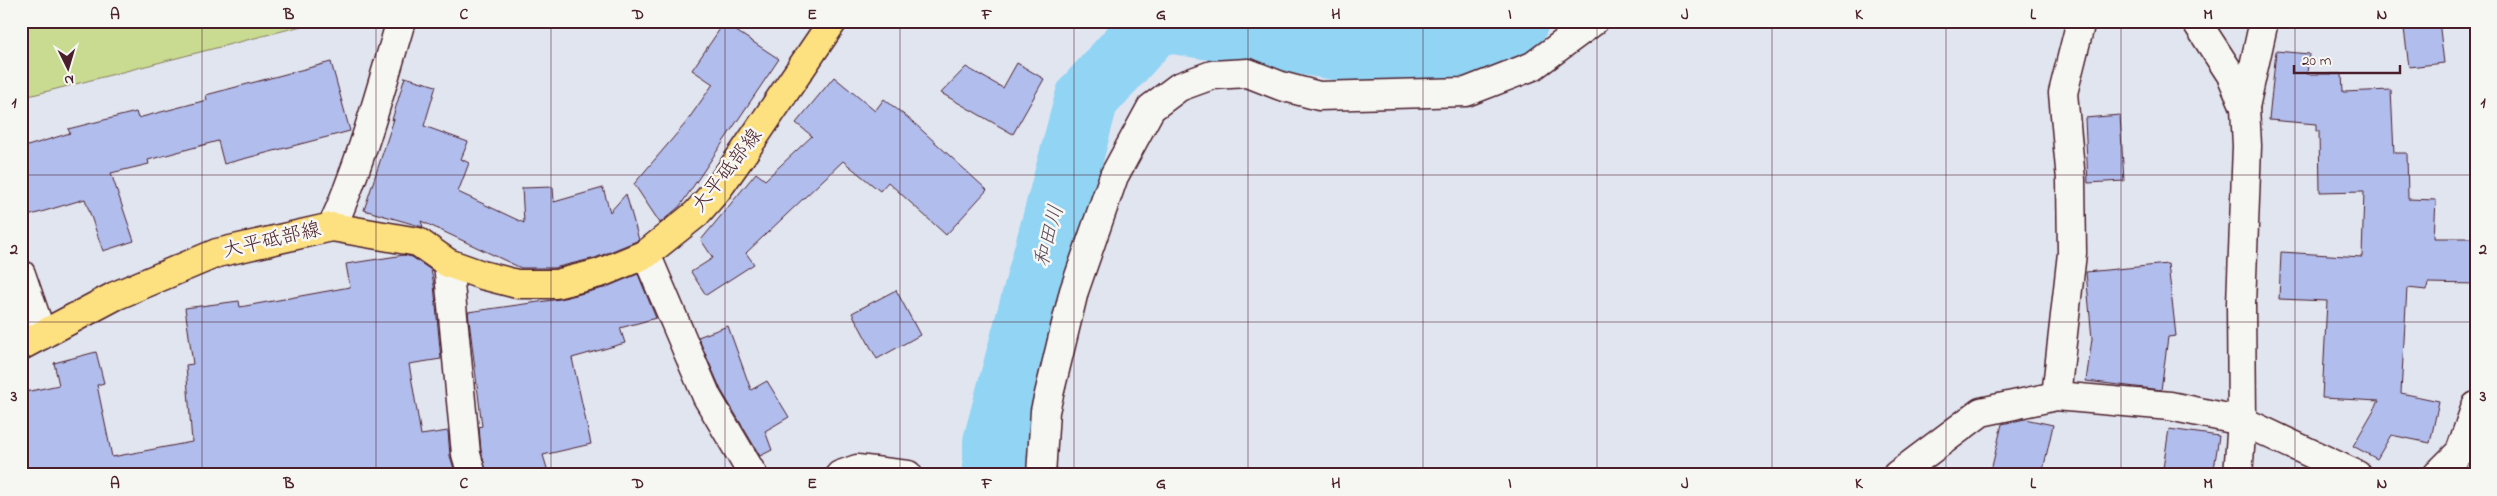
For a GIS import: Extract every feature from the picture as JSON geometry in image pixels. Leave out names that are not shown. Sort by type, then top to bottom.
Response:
[{"type":"main road","name":"大平砥部線","points":[[32,340],[115,296],[217,253],[332,227],[418,242],[448,263],[482,275],[517,284],[556,284],[600,273],[646,254],[696,214],[717,190],[833,21]]},
{"type":"street","points":[[332,227],[349,190],[401,21]]},
{"type":"street","points":[[2056,396],[2072,253],[2071,180],[2063,93],[2081,21]]},
{"type":"street","points":[[2196,21],[2231,75],[2246,108]]},
{"type":"street","points":[[2238,475],[2242,421],[2246,108],[2264,21]]},
{"type":"street","points":[[1041,475],[1045,411],[1074,291],[1114,176],[1151,108],[1179,87],[1212,75],[1248,73],[1281,86],[1319,96],[1466,92],[1533,66],[1587,24]]},
{"type":"street","points":[[646,254],[707,397],[753,475]]},
{"type":"street","points":[[448,263],[466,454],[472,475]]},
{"type":"street","points":[[21,274],[32,340]]},
{"type":"street","points":[[1896,475],[1981,412],[2056,396],[2170,406],[2242,421],[2357,475]]},
{"type":"street","points":[[2437,475],[2460,452],[2476,406]]},
{"type":"street","points":[[840,475],[856,469],[908,475]]},
{"type":"green space","points":[[21,21],[321,21],[21,98]]},
{"type":"building","points":[[2403,21],[2439,21],[2444,63],[2409,67]]},
{"type":"building","points":[[724,23],[779,59],[680,206],[660,223],[634,184],[685,124],[713,84],[692,70]]},
{"type":"building","points":[[2276,51],[2309,54],[2307,74],[2342,74],[2343,92],[2391,90],[2394,153],[2407,153],[2408,199],[2436,200],[2434,238],[2476,238],[2476,284],[2428,283],[2427,290],[2407,288],[2401,393],[2439,401],[2430,443],[2391,435],[2377,459],[2353,446],[2379,401],[2322,398],[2327,301],[2279,299],[2281,252],[2362,257],[2364,191],[2320,192],[2319,131],[2316,131],[2316,124],[2269,120]]},
{"type":"building","points":[[331,62],[350,131],[224,164],[218,141],[148,160],[149,164],[111,173],[134,241],[103,251],[85,199],[21,218],[21,148],[70,133],[68,129],[136,112],[138,118],[207,100],[206,95]]},
{"type":"building","points":[[1017,63],[1044,79],[1013,134],[941,93],[966,67],[1003,88]]},
{"type":"building","points":[[405,77],[436,86],[424,126],[468,142],[461,159],[469,163],[458,192],[524,223],[522,188],[553,187],[554,202],[603,188],[610,212],[626,194],[639,240],[595,258],[554,268],[521,268],[421,221],[423,227],[364,210],[394,119],[392,120]]},
{"type":"building","points":[[834,77],[875,111],[884,99],[913,122],[987,190],[946,235],[888,182],[880,191],[843,161],[746,253],[754,264],[706,295],[691,272],[713,258],[701,240],[756,173],[765,180],[812,136],[796,123]]},
{"type":"building","points":[[2120,115],[2124,181],[2088,183],[2085,118]]},
{"type":"building","points":[[404,255],[412,257],[431,270],[441,359],[409,364],[421,435],[448,431],[450,456],[456,475],[21,475],[21,393],[59,385],[54,363],[96,352],[104,383],[97,385],[112,457],[192,442],[186,365],[193,364],[185,308],[239,301],[240,307],[350,287],[346,264]]},
{"type":"building","points":[[2168,264],[2176,336],[2168,337],[2161,390],[2086,381],[2092,339],[2086,272]]},
{"type":"building","points":[[638,274],[656,318],[620,328],[625,343],[572,358],[591,444],[543,455],[549,475],[487,475],[481,451],[479,427],[482,426],[468,312],[560,299],[604,288]]},
{"type":"building","points":[[896,290],[920,335],[877,359],[852,313]]},
{"type":"building","points":[[728,326],[751,390],[767,381],[789,417],[765,431],[772,450],[760,456],[721,390],[698,337]]},
{"type":"building","points":[[2025,419],[2053,425],[2042,475],[1990,475],[2002,424]]},
{"type":"building","points":[[2169,429],[2219,436],[2213,475],[2162,475]]},
{"type":"waterway","name":"和田川","points":[[995,475],[995,442],[1087,98],[1156,21]]},
{"type":"waterway","name":"和田川","points":[[1167,21],[1405,59],[1474,44],[1517,21]]}]
